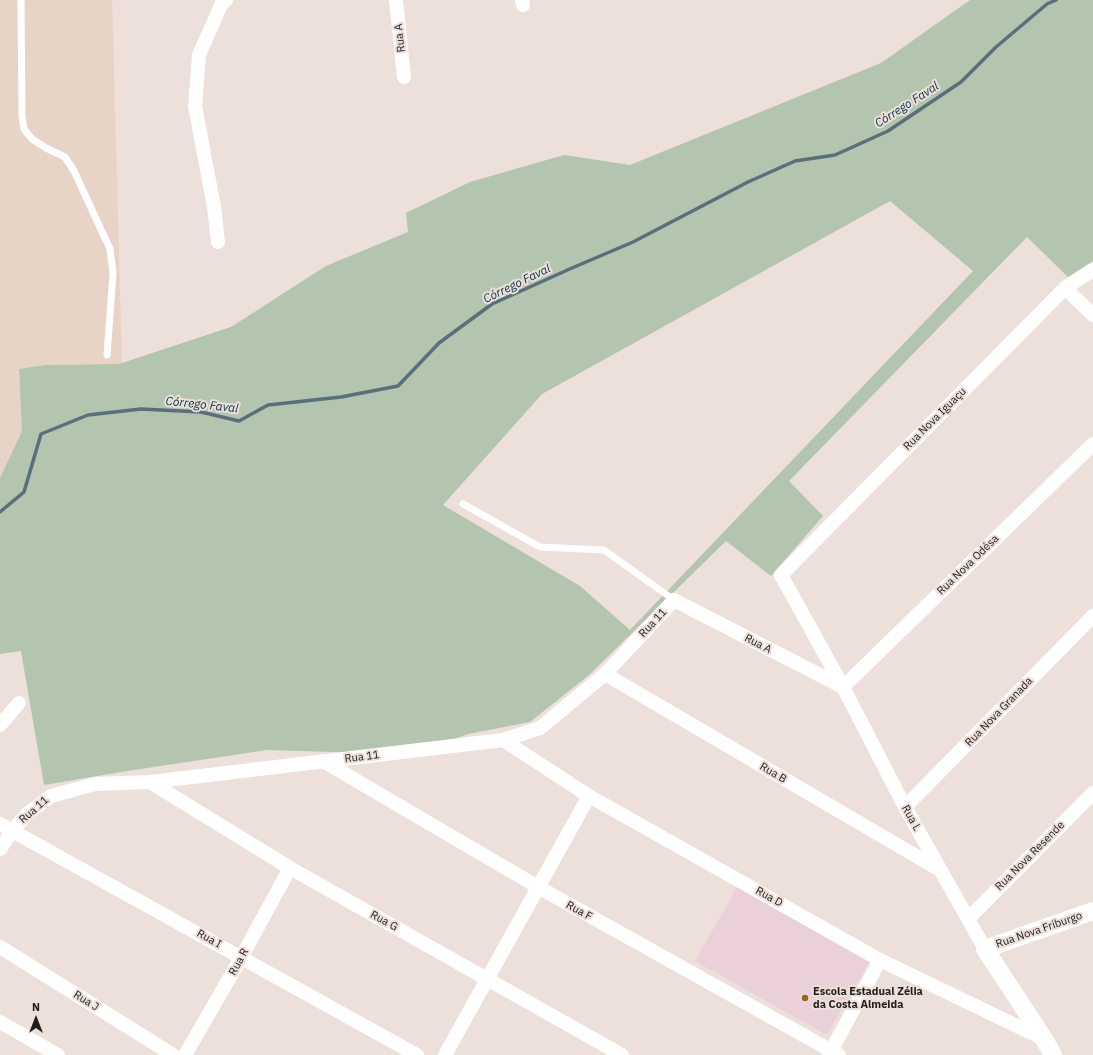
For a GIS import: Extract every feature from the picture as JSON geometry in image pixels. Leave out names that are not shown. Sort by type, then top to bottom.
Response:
[{"type":"street","points":[[218,242],[214,207],[196,106],[199,55],[222,4],[226,0]]},
{"type":"street","name":"Rua A","points":[[396,0],[404,77]]},
{"type":"street","name":"Rua Nova Iguaçu","points":[[781,575],[1065,288],[1093,270]]},
{"type":"street","points":[[1065,288],[1093,315]]},
{"type":"street","name":"Rua Nova Odésa","points":[[843,687],[1093,444]]},
{"type":"street","name":"Rua L","points":[[781,575],[843,687],[905,807],[968,919],[985,949],[1053,1055]]},
{"type":"street","name":"Rua A","points":[[674,600],[843,687]]},
{"type":"street","name":"Rua 11","points":[[0,849],[6,827],[27,814],[51,796],[95,784],[150,782],[503,740],[540,728],[605,674],[674,600]]},
{"type":"street","name":"Rua Nova Granada","points":[[905,807],[1093,616]]},
{"type":"street","name":"Rua B","points":[[605,674],[941,871]]},
{"type":"street","points":[[0,725],[19,703]]},
{"type":"street","name":"Rua D","points":[[503,740],[589,796],[880,960],[1044,1039]]},
{"type":"street","name":"Rua F","points":[[323,761],[538,888],[833,1054]]},
{"type":"street","name":"Rua G","points":[[150,782],[290,868],[622,1055]]},
{"type":"street","name":"Rua Nova Resende","points":[[968,919],[1093,793]]},
{"type":"street","points":[[445,1055],[589,796]]},
{"type":"street","name":"Rua I","points":[[6,827],[417,1055]]},
{"type":"street","name":"Rua R","points":[[185,1055],[241,958],[290,868]]},
{"type":"street","name":"Rua Nova Friburgo","points":[[985,949],[1093,911]]},
{"type":"street","name":"Rua J","points":[[0,947],[173,1055]]},
{"type":"street","points":[[833,1054],[880,960]]},
{"type":"street","points":[[0,1022],[58,1055]]},
{"type":"lane","points":[[21,0],[22,116],[24,129],[32,139],[65,157],[74,171],[110,249],[114,273],[107,355]]},
{"type":"lane","points":[[463,504],[540,547],[604,550],[674,600]]},
{"type":"shaded area","points":[[0,0],[112,0],[122,363],[45,365],[19,369],[22,431],[0,478]]},
{"type":"shaded area","name":"Escola Estadual Zélia da Costa Almeida","points":[[738,886],[871,959],[827,1035],[695,961]]},
{"type":"green space","points":[[970,0],[1093,0],[1093,261],[1068,277],[1027,237],[789,481],[823,516],[771,576],[726,541],[589,675],[530,722],[468,734],[449,741],[365,753],[267,750],[44,785],[21,651],[0,654],[0,478],[22,431],[19,369],[45,365],[119,364],[231,327],[326,266],[408,232],[406,213],[470,182],[564,155],[630,165],[881,63]],"holes":[[[890,201],[973,271],[630,630],[580,586],[443,505],[542,394]]]},
{"type":"waterway","name":"Córrego Faval","points":[[0,512],[24,492],[41,434],[88,415],[141,409],[201,412],[239,421],[268,405],[341,397],[398,386],[439,343],[492,304],[633,242],[748,182],[795,161],[835,155],[888,131],[961,82],[996,47],[1047,4],[1056,0]]},
{"type":"place","name":"Escola Estadual Zélia da Costa Almeida","points":[[805,998]]}]
